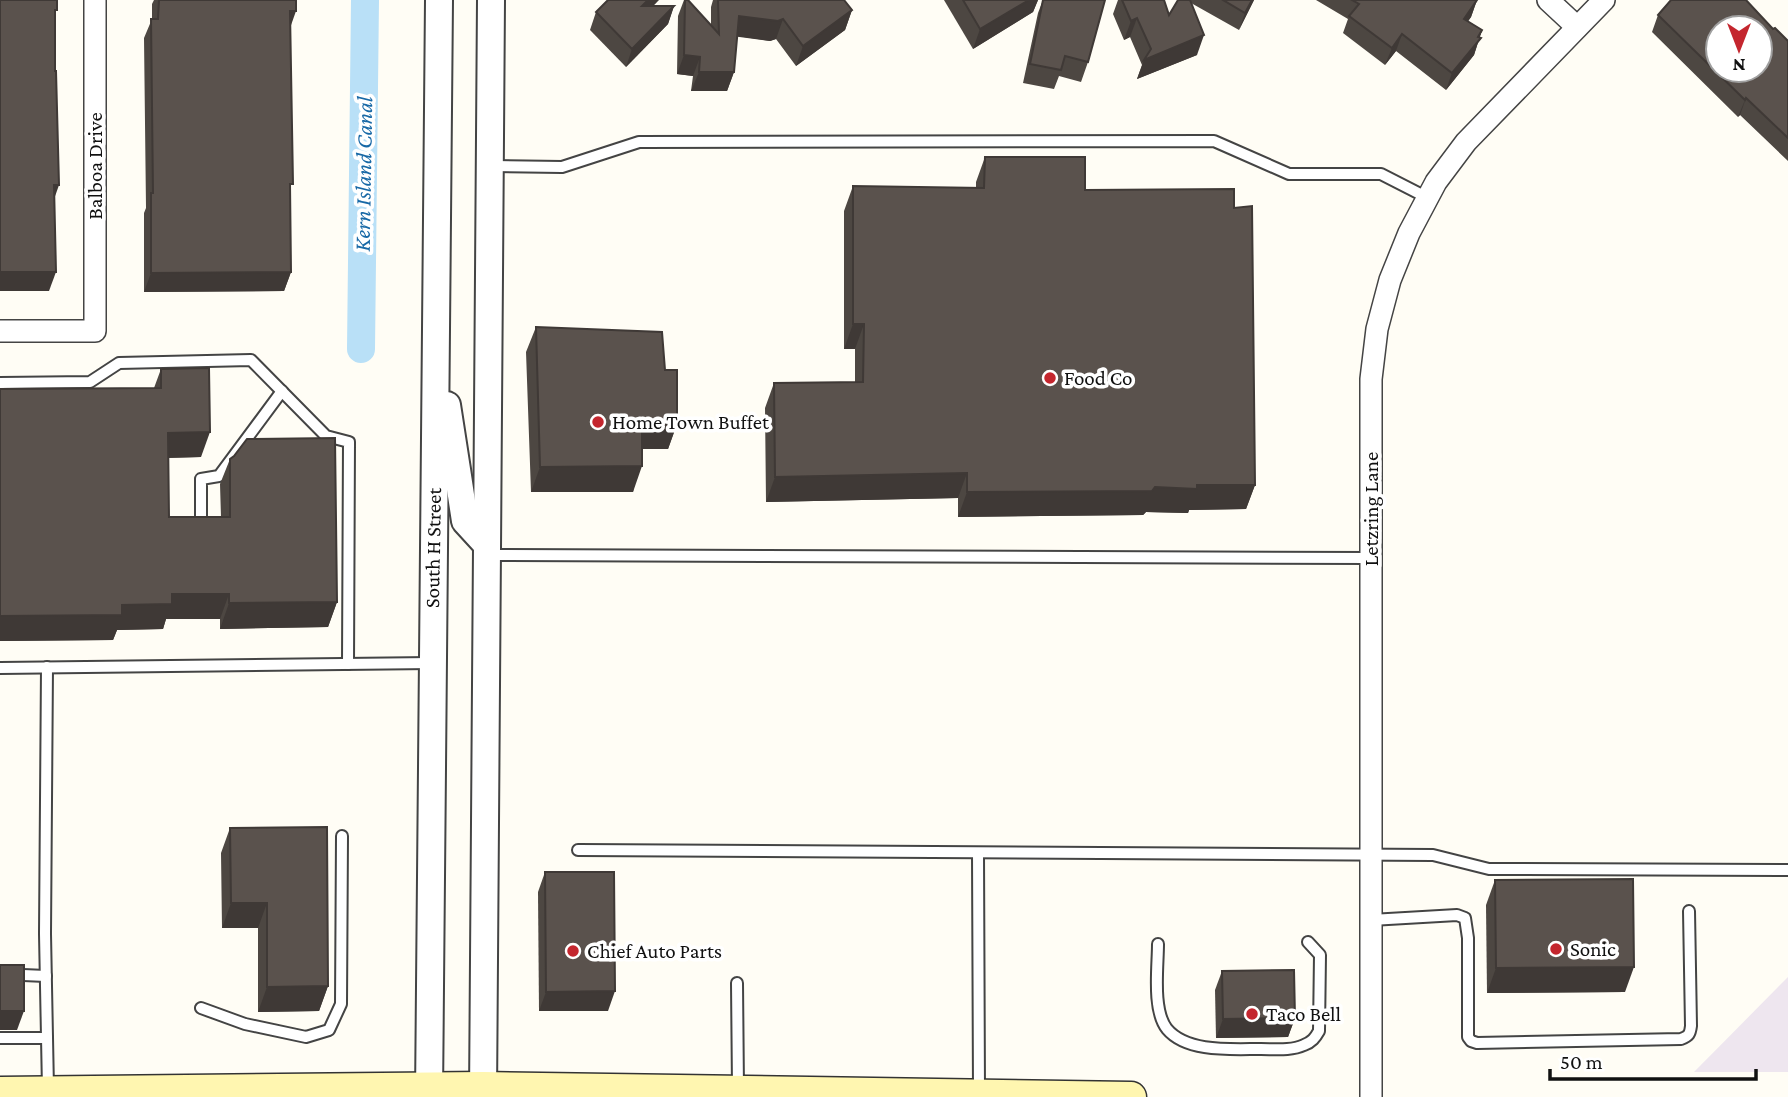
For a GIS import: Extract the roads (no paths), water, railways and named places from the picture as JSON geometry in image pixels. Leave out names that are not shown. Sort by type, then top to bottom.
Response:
[{"type":"main road","points":[[0,1092],[738,1091],[1131,1097]]},
{"type":"street","name":"Balboa Drive","points":[[0,331],[95,331],[95,0]]},
{"type":"street","name":"South H Street","points":[[429,1093],[439,0]]},
{"type":"street","points":[[483,1092],[491,0]]},
{"type":"street","points":[[1548,0],[1577,27]]},
{"type":"street","name":"Letzring Lane","points":[[1371,1097],[1371,379],[1377,329],[1390,280],[1409,233],[1436,182],[1466,142],[1604,0]]},
{"type":"street","points":[[435,331],[465,521],[487,550]]},
{"type":"lane","points":[[491,166],[562,167],[639,142],[1214,141],[1289,174],[1381,174],[1428,198]]},
{"type":"lane","points":[[0,383],[90,382],[119,363],[251,360],[326,436],[349,442],[348,664]]},
{"type":"lane","points":[[201,533],[201,479],[219,476],[282,391]]},
{"type":"lane","points":[[487,550],[1371,558]]},
{"type":"lane","points":[[0,668],[432,663]]},
{"type":"lane","points":[[47,667],[48,1091]]},
{"type":"lane","points":[[201,1008],[245,1024],[306,1037],[329,1030],[341,1004],[342,835]]},
{"type":"lane","points":[[578,850],[1433,855],[1489,869],[1788,870]]},
{"type":"lane","points":[[978,853],[979,1095]]},
{"type":"lane","points":[[1371,920],[1457,915],[1465,918],[1468,938],[1468,1037],[1471,1041],[1681,1039],[1687,1037],[1691,1026],[1689,911]]},
{"type":"lane","points":[[1158,944],[1158,1004],[1167,1029],[1188,1042],[1221,1049],[1293,1048],[1313,1040],[1320,1031],[1320,955],[1308,942]]},
{"type":"lane","points":[[0,974],[46,976]]},
{"type":"lane","points":[[737,983],[738,1091]]},
{"type":"lane","points":[[0,1038],[47,1038]]},
{"type":"waterway","name":"Kern Island Canal","points":[[361,349],[365,0]]},
{"type":"place","name":"Food Co","points":[[1050,378]]},
{"type":"place","name":"Home Town Buffet","points":[[598,422]]},
{"type":"place","name":"Sonic","points":[[1556,949]]},
{"type":"place","name":"Chief Auto Parts","points":[[573,951]]},
{"type":"place","name":"Taco Bell","points":[[1252,1014]]}]
